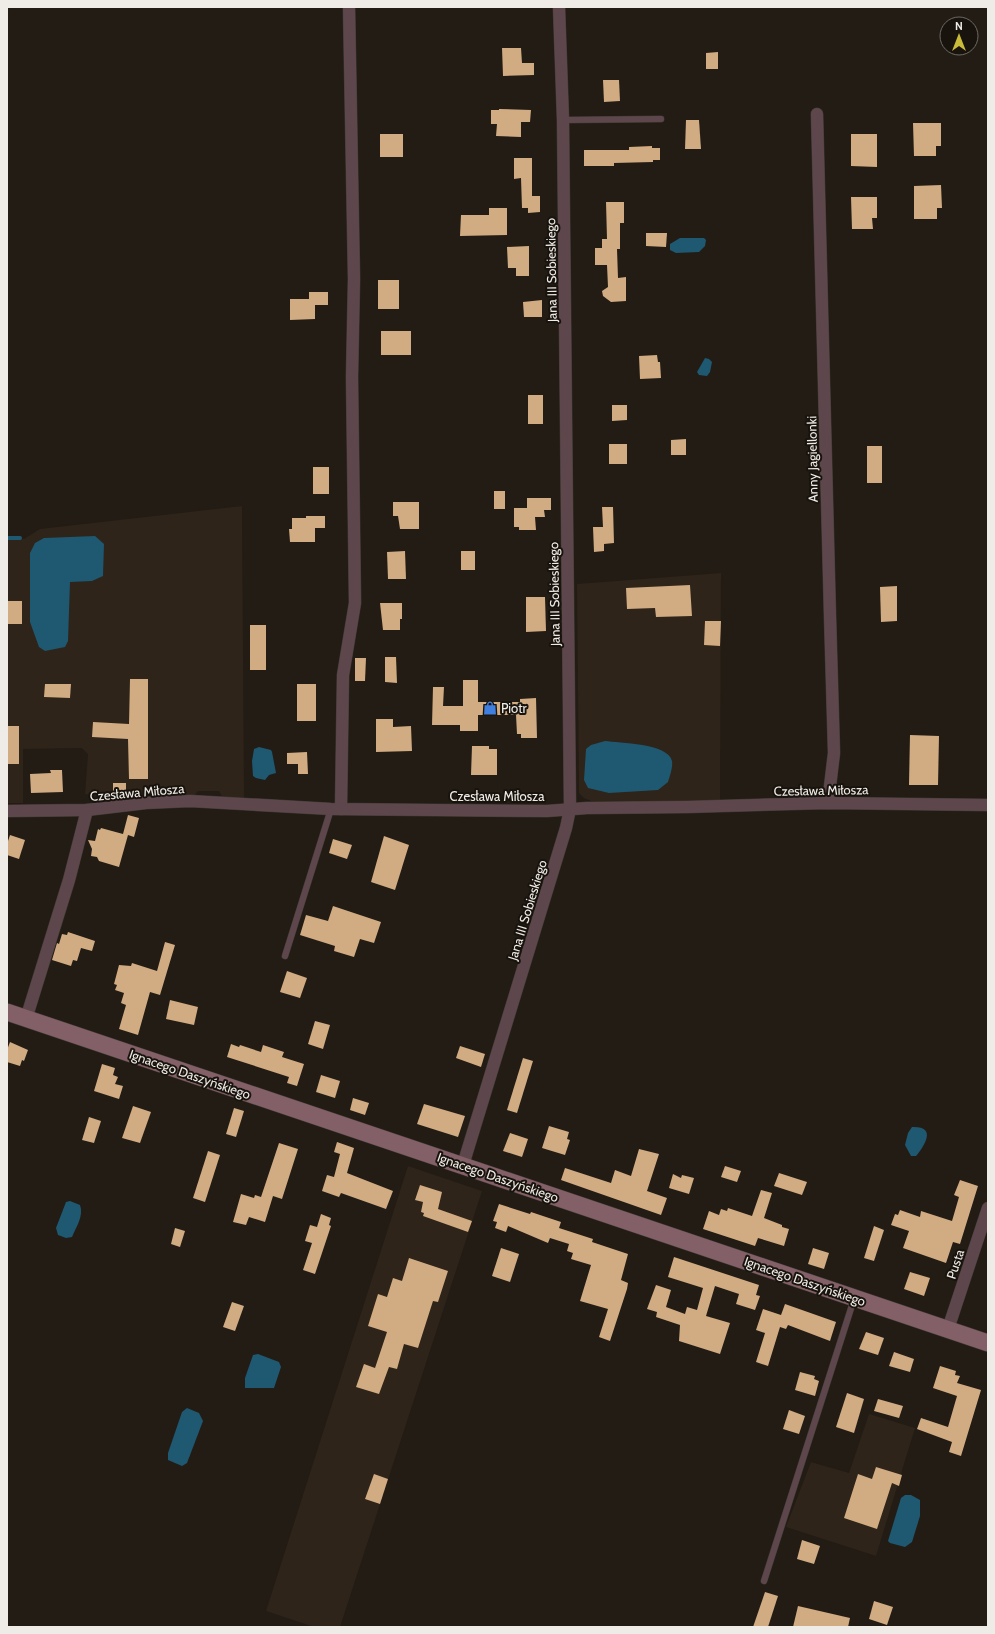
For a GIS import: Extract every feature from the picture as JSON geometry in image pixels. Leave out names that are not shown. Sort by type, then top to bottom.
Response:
[{"type":"street","points":[[336,809],[343,675],[355,603],[352,377],[354,279],[349,7]]},
{"type":"street","name":"Jana III Sobieskiego","points":[[463,1165],[566,828],[570,809],[563,120],[559,7]]},
{"type":"street","name":"Anny Jagiellonki","points":[[817,114],[833,682],[834,753],[828,803]]},
{"type":"street","name":"Czesława Miłosza","points":[[7,811],[87,810],[146,803],[190,801],[336,809],[539,810],[828,803],[988,805]]},
{"type":"street","points":[[26,1019],[69,880],[87,810]]},
{"type":"street","name":"Ignacego Daszyńskiego","points":[[7,1012],[988,1343]]},
{"type":"street","name":"Pusta","points":[[948,1329],[988,1208]]},
{"type":"lane","points":[[563,120],[661,119]]},
{"type":"lane","points":[[285,956],[336,809]]},
{"type":"lane","points":[[764,1581],[855,1297]]},
{"type":"shaded area","points":[[242,506],[244,798],[223,798],[219,791],[198,791],[193,797],[108,800],[99,796],[85,794],[88,754],[82,748],[23,749],[23,803],[7,803],[7,538],[24,539],[40,529]]},
{"type":"shaded area","points":[[721,573],[720,801],[591,801],[584,798],[579,793],[577,584]]},
{"type":"shaded area","points":[[408,1166],[482,1191],[340,1627],[314,1627],[266,1611]]},
{"type":"shaded area","points":[[869,1414],[915,1428],[876,1556],[786,1527],[811,1462],[849,1473]]},
{"type":"water","points":[[680,238],[704,238],[706,240],[705,246],[699,252],[676,253],[670,250],[670,244]]},
{"type":"water","points":[[705,358],[712,362],[710,372],[707,376],[699,375],[697,372]]},
{"type":"water","points":[[95,536],[104,544],[103,576],[92,581],[70,582],[68,641],[65,647],[45,651],[39,647],[30,622],[30,553],[35,543],[44,538]]},
{"type":"water","points":[[605,741],[631,743],[653,747],[669,755],[672,761],[672,769],[668,782],[658,790],[609,793],[588,788],[584,780],[586,749],[591,745]]},
{"type":"water","points":[[259,747],[271,750],[276,773],[269,775],[265,780],[253,776],[252,761],[254,749]]},
{"type":"water","points":[[912,1127],[920,1128],[927,1133],[923,1147],[916,1156],[911,1156],[905,1145],[908,1133]]},
{"type":"water","points":[[70,1201],[80,1205],[81,1213],[72,1237],[66,1238],[58,1235],[56,1228],[66,1202]]},
{"type":"water","points":[[258,1354],[279,1362],[281,1367],[274,1388],[245,1388],[245,1378],[253,1355]]},
{"type":"water","points":[[187,1408],[199,1413],[203,1421],[187,1463],[182,1466],[168,1460],[168,1453],[182,1412]]},
{"type":"water","points":[[905,1495],[911,1495],[920,1500],[920,1516],[912,1542],[905,1547],[890,1543],[888,1541],[901,1498]]},
{"type":"building","points":[[502,48],[521,48],[522,63],[534,63],[534,75],[503,76]]},
{"type":"building","points":[[718,52],[718,69],[706,69],[706,53]]},
{"type":"building","points":[[603,80],[619,80],[620,101],[604,102]]},
{"type":"building","points":[[491,110],[531,110],[530,122],[521,122],[521,137],[496,136],[497,124],[491,124]]},
{"type":"building","points":[[686,120],[699,120],[701,149],[685,149]]},
{"type":"building","points":[[913,123],[941,123],[941,146],[936,146],[936,156],[914,156]]},
{"type":"building","points":[[380,134],[403,134],[403,157],[380,157]]},
{"type":"building","points":[[851,134],[877,134],[877,167],[851,166]]},
{"type":"building","points":[[652,146],[652,148],[660,148],[660,160],[653,160],[653,162],[614,163],[614,166],[584,166],[584,150],[629,150],[629,147]]},
{"type":"building","points":[[514,158],[532,158],[532,196],[540,196],[540,212],[528,213],[528,208],[522,208],[521,178],[514,179]]},
{"type":"building","points":[[941,185],[942,208],[937,208],[937,219],[914,219],[914,186]]},
{"type":"building","points":[[851,197],[877,197],[877,218],[872,218],[873,229],[852,229]]},
{"type":"building","points":[[606,202],[624,202],[624,223],[620,223],[620,249],[617,249],[618,278],[626,277],[626,301],[611,302],[603,296],[602,291],[608,287],[607,265],[595,265],[595,248],[602,248],[602,239],[607,239]]},
{"type":"building","points":[[489,208],[507,208],[507,235],[460,236],[461,215],[489,215]]},
{"type":"building","points":[[646,233],[667,233],[666,247],[646,246]]},
{"type":"building","points":[[529,246],[529,276],[516,276],[516,268],[508,268],[507,247]]},
{"type":"building","points":[[378,280],[399,280],[399,309],[378,309]]},
{"type":"building","points":[[309,292],[328,292],[328,305],[315,305],[315,319],[290,320],[290,299],[309,299]]},
{"type":"building","points":[[542,300],[542,317],[524,317],[523,302]]},
{"type":"building","points":[[381,331],[411,331],[411,355],[381,355]]},
{"type":"building","points":[[657,355],[658,362],[660,362],[661,378],[640,379],[639,356]]},
{"type":"building","points":[[528,395],[543,395],[543,424],[528,424]]},
{"type":"building","points":[[612,405],[627,405],[627,420],[612,421]]},
{"type":"building","points":[[686,439],[686,455],[671,455],[671,440]]},
{"type":"building","points":[[609,444],[627,444],[627,464],[609,464]]},
{"type":"building","points":[[867,446],[882,446],[882,483],[867,483]]},
{"type":"building","points":[[313,467],[329,467],[329,494],[313,494]]},
{"type":"building","points":[[494,491],[505,491],[505,509],[494,509]]},
{"type":"building","points":[[527,498],[551,498],[551,510],[544,510],[545,517],[535,517],[536,530],[519,530],[519,527],[514,527],[514,508],[527,508]]},
{"type":"building","points":[[393,502],[419,502],[419,529],[400,529],[398,516],[393,516]]},
{"type":"building","points":[[602,507],[613,507],[614,543],[604,544],[604,551],[594,552],[593,527],[603,527]]},
{"type":"building","points":[[306,516],[325,516],[325,528],[315,528],[315,542],[290,542],[289,529],[292,529],[292,518],[306,518]]},
{"type":"building","points":[[405,551],[406,579],[388,579],[387,552]]},
{"type":"building","points":[[461,551],[475,551],[475,570],[461,570]]},
{"type":"building","points":[[690,585],[692,616],[656,617],[655,608],[627,609],[626,588]]},
{"type":"building","points":[[897,586],[897,621],[881,622],[880,587]]},
{"type":"building","points":[[526,597],[545,597],[546,631],[526,632]]},
{"type":"building","points":[[7,601],[22,601],[22,624],[7,624]]},
{"type":"building","points":[[380,603],[402,603],[400,630],[383,630]]},
{"type":"building","points":[[705,621],[721,621],[720,646],[704,645]]},
{"type":"building","points":[[250,625],[266,625],[266,670],[250,670]]},
{"type":"building","points":[[385,657],[396,657],[397,683],[385,682]]},
{"type":"building","points":[[355,658],[366,658],[365,681],[355,681]]},
{"type":"building","points":[[130,679],[148,679],[148,779],[129,779],[128,739],[92,737],[93,722],[129,724]]},
{"type":"building","points":[[463,680],[478,680],[478,702],[520,702],[520,699],[536,698],[537,738],[521,738],[521,734],[517,734],[516,715],[478,715],[478,731],[460,731],[460,725],[432,725],[433,687],[444,687],[443,706],[463,706]]},
{"type":"building","points":[[45,684],[71,684],[70,698],[44,697]]},
{"type":"building","points":[[297,684],[316,684],[316,721],[297,721]]},
{"type":"building","points":[[376,719],[393,719],[393,727],[411,726],[412,751],[376,752]]},
{"type":"building","points":[[7,726],[19,726],[19,764],[7,764]]},
{"type":"building","points":[[910,735],[939,736],[938,785],[909,785]]},
{"type":"building","points":[[472,746],[489,746],[489,749],[497,749],[497,775],[471,775]]},
{"type":"building","points":[[307,752],[308,774],[298,774],[298,764],[287,764],[287,753]]},
{"type":"building","points":[[50,770],[62,770],[63,792],[31,793],[30,774],[51,773]]},
{"type":"building","points":[[113,783],[126,783],[126,795],[113,795]]},
{"type":"building","points":[[128,815],[139,818],[134,837],[128,835],[119,867],[99,861],[97,857],[91,856],[92,849],[88,840],[95,841],[98,829],[100,830],[101,828],[123,834]]},
{"type":"building","points":[[10,835],[25,840],[19,859],[7,855],[7,844]]},
{"type":"building","points":[[384,836],[409,845],[395,890],[371,882]]},
{"type":"building","points":[[333,839],[352,845],[347,859],[329,853]]},
{"type":"building","points":[[333,906],[381,922],[374,943],[360,939],[354,957],[334,951],[335,946],[300,935],[306,915],[328,921]]},
{"type":"building","points":[[68,932],[95,941],[92,951],[81,948],[77,961],[73,960],[71,966],[52,960],[57,943],[59,944],[62,934],[67,935]]},
{"type":"building","points":[[165,942],[175,945],[160,995],[150,992],[138,1035],[119,1029],[126,1005],[121,1003],[124,993],[115,990],[117,985],[114,984],[119,965],[131,966],[132,963],[157,971]]},
{"type":"building","points":[[287,971],[307,978],[300,998],[280,992]]},
{"type":"building","points":[[170,1000],[198,1007],[194,1025],[166,1019]]},
{"type":"building","points":[[315,1021],[330,1025],[323,1049],[308,1044]]},
{"type":"building","points":[[10,1042],[28,1050],[24,1061],[22,1060],[20,1066],[7,1062],[7,1050]]},
{"type":"building","points":[[231,1044],[239,1047],[240,1045],[261,1052],[263,1045],[284,1052],[282,1057],[304,1064],[297,1086],[287,1083],[289,1077],[227,1057]]},
{"type":"building","points":[[460,1046],[485,1054],[481,1067],[456,1058]]},
{"type":"building","points":[[523,1058],[533,1061],[517,1113],[507,1110]]},
{"type":"building","points":[[102,1064],[115,1068],[113,1075],[118,1077],[115,1084],[123,1086],[119,1099],[94,1091]]},
{"type":"building","points":[[321,1075],[340,1081],[335,1098],[316,1092]]},
{"type":"building","points":[[353,1098],[369,1103],[365,1115],[350,1110]]},
{"type":"building","points":[[424,1104],[465,1116],[458,1137],[417,1124]]},
{"type":"building","points":[[133,1106],[151,1112],[140,1143],[122,1138]]},
{"type":"building","points":[[234,1108],[244,1111],[236,1137],[226,1134]]},
{"type":"building","points":[[89,1117],[101,1121],[94,1143],[82,1140]]},
{"type":"building","points":[[549,1126],[569,1132],[567,1139],[570,1140],[565,1155],[542,1148]]},
{"type":"building","points":[[510,1133],[528,1139],[522,1157],[503,1151]]},
{"type":"building","points":[[337,1142],[354,1148],[347,1173],[393,1191],[386,1209],[341,1193],[339,1197],[322,1191],[327,1175],[334,1177],[340,1154],[334,1152]]},
{"type":"building","points":[[279,1143],[298,1149],[282,1199],[273,1196],[265,1222],[249,1217],[246,1225],[233,1222],[241,1194],[254,1198],[255,1195],[261,1197]]},
{"type":"building","points":[[639,1149],[659,1154],[647,1191],[667,1198],[661,1215],[561,1180],[565,1168],[611,1183],[615,1170],[631,1176]]},
{"type":"building","points":[[208,1151],[220,1155],[205,1202],[193,1198]]},
{"type":"building","points":[[725,1166],[741,1171],[737,1182],[721,1177]]},
{"type":"building","points":[[779,1173],[807,1182],[802,1195],[774,1186]]},
{"type":"building","points":[[673,1174],[681,1178],[682,1175],[694,1178],[689,1194],[669,1188]]},
{"type":"building","points":[[960,1180],[978,1186],[960,1244],[953,1242],[946,1263],[903,1248],[909,1231],[891,1225],[895,1214],[898,1215],[900,1210],[920,1217],[921,1211],[952,1221],[959,1197],[954,1195]]},
{"type":"building","points":[[420,1185],[442,1192],[438,1209],[472,1221],[468,1232],[423,1216],[424,1213],[421,1212],[423,1202],[415,1200]]},
{"type":"building","points":[[761,1190],[772,1193],[764,1218],[789,1229],[784,1246],[758,1238],[755,1246],[703,1229],[709,1211],[719,1215],[721,1209],[727,1211],[728,1208],[752,1216]]},
{"type":"building","points":[[499,1204],[530,1214],[531,1212],[561,1222],[559,1228],[593,1239],[592,1242],[628,1254],[621,1280],[628,1283],[627,1289],[610,1341],[599,1337],[608,1309],[580,1301],[591,1265],[571,1259],[573,1253],[567,1251],[569,1244],[550,1238],[548,1243],[508,1226],[506,1232],[495,1228],[497,1222],[493,1221]]},
{"type":"building","points":[[321,1214],[331,1218],[329,1225],[331,1226],[315,1274],[303,1270],[312,1243],[305,1241],[310,1225],[317,1227]]},
{"type":"building","points":[[874,1226],[884,1230],[874,1261],[864,1258]]},
{"type":"building","points":[[175,1228],[185,1231],[180,1247],[171,1244]]},
{"type":"building","points":[[501,1248],[519,1254],[510,1282],[492,1276]]},
{"type":"building","points":[[813,1248],[829,1253],[824,1269],[808,1264]]},
{"type":"building","points":[[674,1257],[759,1285],[756,1295],[760,1296],[755,1310],[736,1304],[739,1294],[715,1286],[706,1316],[730,1323],[720,1354],[679,1341],[680,1325],[656,1317],[657,1312],[647,1309],[656,1285],[671,1290],[666,1307],[685,1314],[687,1307],[697,1310],[703,1288],[668,1277]]},
{"type":"building","points":[[409,1258],[448,1271],[438,1302],[433,1301],[418,1348],[404,1344],[397,1369],[389,1367],[379,1394],[356,1387],[364,1364],[375,1368],[387,1332],[368,1326],[378,1294],[387,1297],[393,1278],[402,1281]]},
{"type":"building","points":[[910,1272],[930,1278],[924,1296],[904,1289]]},
{"type":"building","points":[[232,1302],[244,1306],[235,1331],[223,1327]]},
{"type":"building","points":[[785,1304],[836,1322],[830,1341],[788,1325],[786,1329],[780,1327],[768,1366],[756,1362],[765,1333],[756,1330],[763,1309],[781,1315]]},
{"type":"building","points":[[866,1332],[884,1338],[878,1355],[859,1349]]},
{"type":"building","points":[[894,1352],[914,1359],[910,1372],[889,1366]]},
{"type":"building","points":[[940,1366],[956,1371],[955,1375],[960,1376],[957,1383],[981,1390],[961,1456],[949,1452],[952,1442],[917,1429],[921,1418],[948,1427],[957,1396],[933,1388]]},
{"type":"building","points":[[800,1372],[815,1376],[814,1379],[819,1381],[815,1396],[795,1390]]},
{"type":"building","points":[[847,1393],[864,1399],[854,1433],[836,1427]]},
{"type":"building","points":[[878,1399],[903,1406],[899,1418],[874,1411]]},
{"type":"building","points":[[789,1410],[805,1416],[799,1434],[783,1429]]},
{"type":"building","points":[[876,1467],[902,1475],[899,1486],[892,1483],[877,1529],[844,1518],[858,1474],[872,1479]]},
{"type":"building","points":[[374,1474],[388,1479],[380,1504],[365,1499]]},
{"type":"building","points":[[802,1540],[820,1546],[814,1564],[797,1559]]},
{"type":"building","points":[[765,1592],[778,1596],[768,1627],[753,1627]]},
{"type":"building","points":[[874,1601],[893,1607],[887,1625],[869,1619]]},
{"type":"building","points":[[798,1606],[850,1618],[848,1627],[793,1627]]},
{"type":"waterway","points":[[7,538],[20,538]]},
{"type":"place","name":"Piotr","points":[[490,708]]}]
